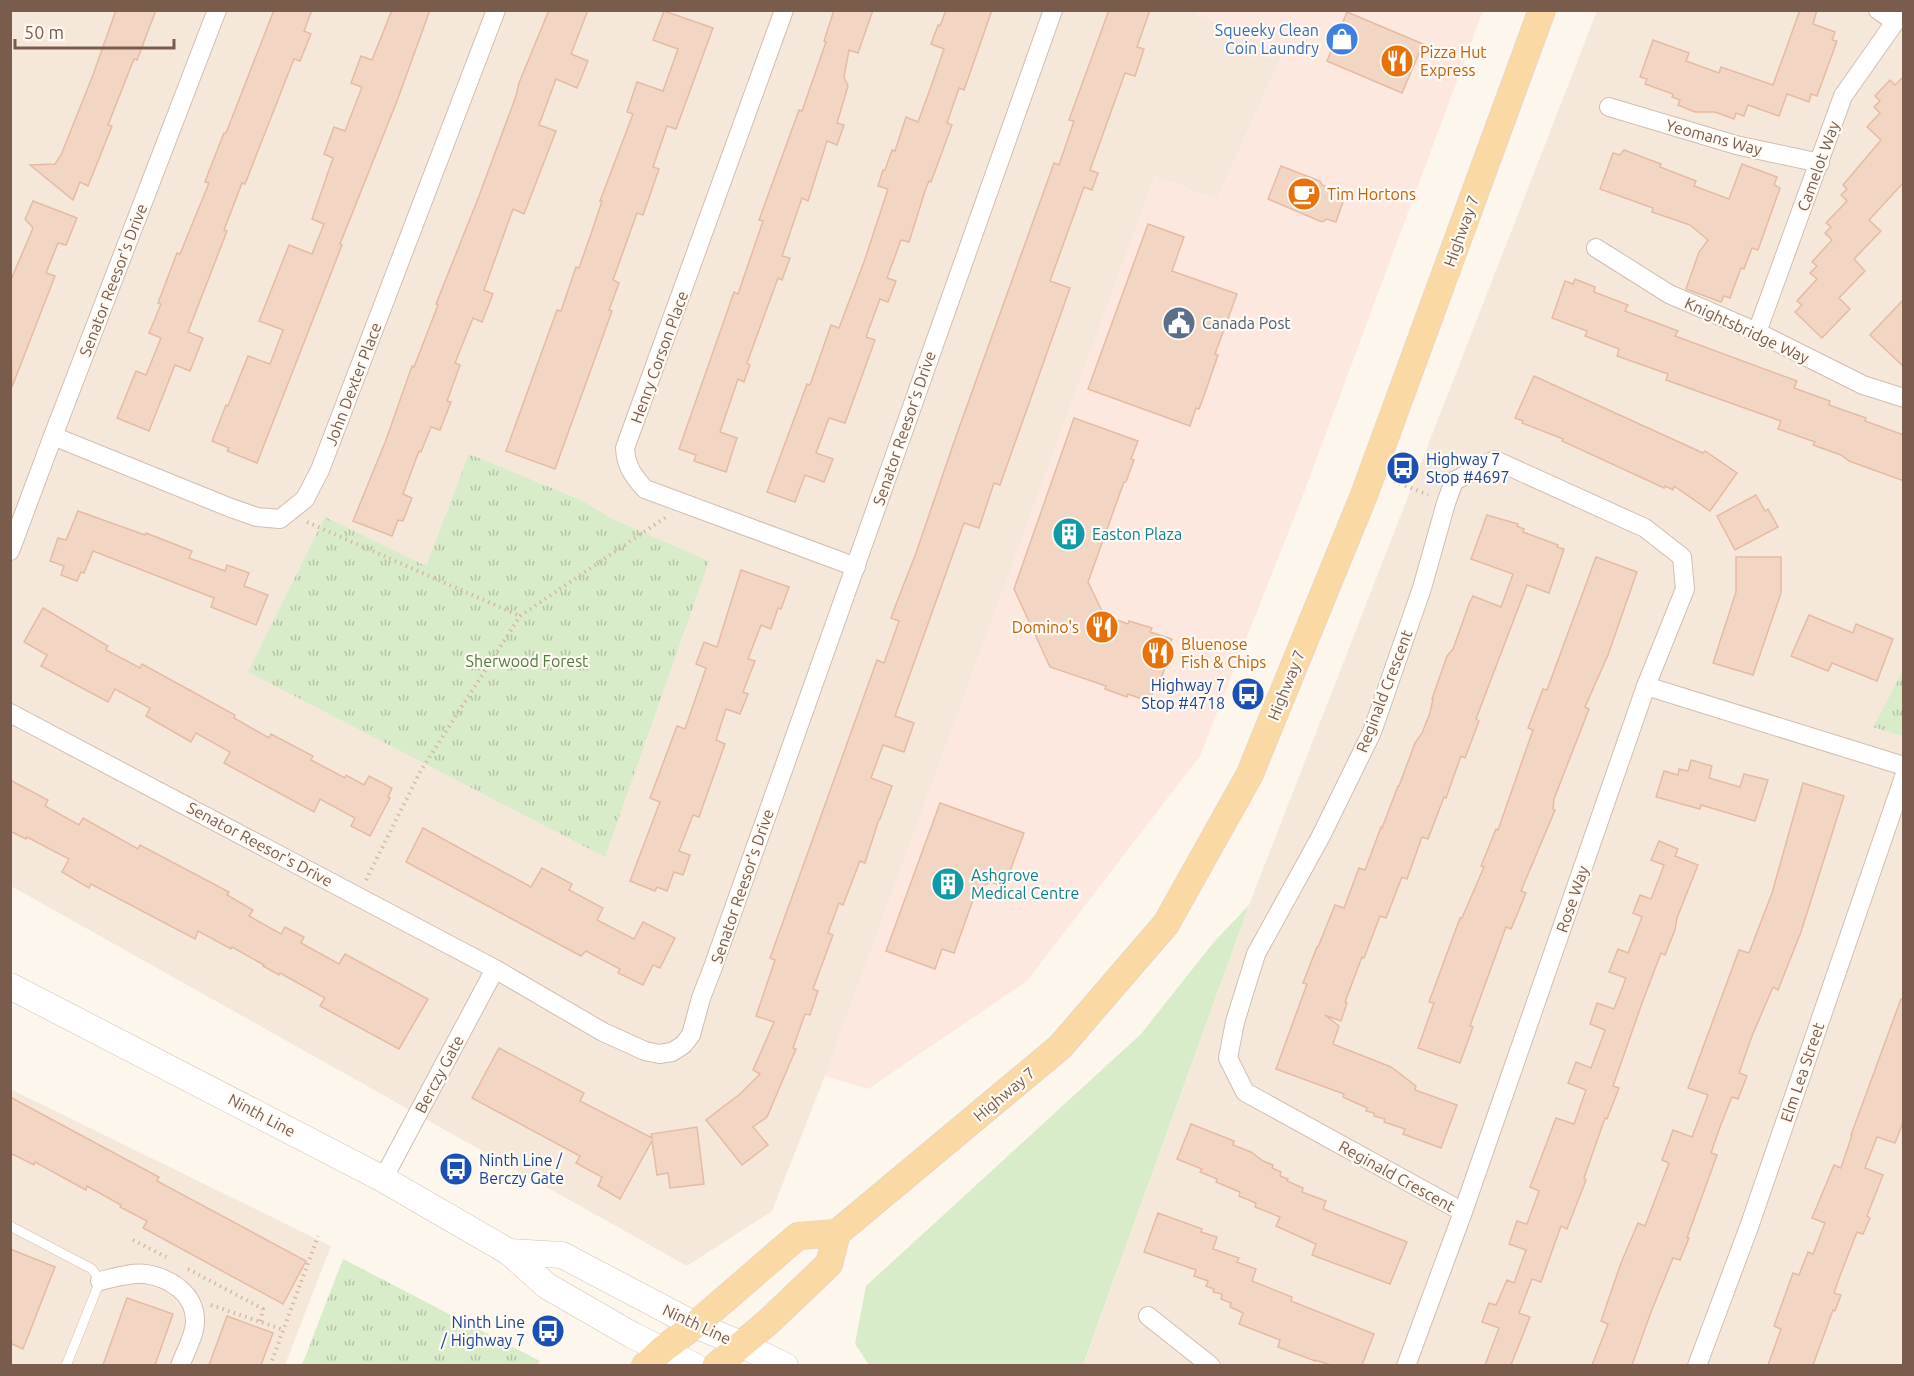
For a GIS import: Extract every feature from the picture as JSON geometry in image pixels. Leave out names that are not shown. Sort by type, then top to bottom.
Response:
[{"type":"main road","name":"Highway 7","points":[[837,1233],[1060,1047],[1166,924],[1250,774],[1364,495],[1542,10]]},
{"type":"main road","name":"Ninth Line","points":[[10,986],[383,1179],[509,1252],[547,1286],[653,1358],[694,1365]]},
{"type":"main road","points":[[653,1358],[798,1236],[837,1233],[829,1264],[767,1323],[716,1365]]},
{"type":"main road","name":"Ninth Line","points":[[509,1252],[562,1255],[695,1325],[784,1365]]},
{"type":"street","name":"Senator Reesor's Drive","points":[[10,551],[217,10]]},
{"type":"street","name":"John Dexter Place","points":[[289,514],[305,499],[320,470],[496,10]]},
{"type":"street","name":"Henry Corson Place","points":[[784,10],[625,448],[626,461],[632,474],[645,489],[856,567]]},
{"type":"street","name":"Senator Reesor's Drive","points":[[10,713],[495,969],[603,1032],[645,1051],[659,1054],[672,1052],[683,1045],[691,1035],[701,998],[1053,10]]},
{"type":"street","points":[[1878,10],[1899,17]]},
{"type":"street","name":"Camelot Way","points":[[1757,332],[1844,96],[1899,17]]},
{"type":"street","name":"Yeomans Way","points":[[1609,107],[1736,145],[1820,163]]},
{"type":"street","name":"Knightsbridge Way","points":[[1596,248],[1669,294],[1757,332],[1863,385],[1904,398]]},
{"type":"street","points":[[53,436],[257,517],[280,519],[289,514]]},
{"type":"street","name":"Reginald Crescent","points":[[1463,1212],[1245,1092],[1228,1058],[1235,1022],[1256,954],[1322,836],[1372,732],[1422,588],[1454,481],[1495,460],[1646,528],[1682,557],[1685,589],[1646,686]]},
{"type":"street","points":[[1646,686],[1904,766]]},
{"type":"street","name":"Rose Way","points":[[1406,1365],[1463,1212],[1646,686]]},
{"type":"street","name":"Elm Lea Street","points":[[1697,1365],[1749,1227],[1904,777]]},
{"type":"street","name":"Berczy Gate","points":[[383,1179],[495,969]]},
{"type":"street","points":[[100,1281],[145,1274],[165,1280],[180,1288],[190,1301],[195,1324],[180,1365]]},
{"type":"street","points":[[1148,1316],[1211,1365]]},
{"type":"lane","points":[[10,1226],[92,1269],[100,1281],[66,1365]]},
{"type":"path","points":[[1393,481],[1446,502]]},
{"type":"path","points":[[358,897],[420,771],[520,616],[685,504]]},
{"type":"path","points":[[289,514],[520,616]]},
{"type":"path","points":[[270,1365],[318,1236]]},
{"type":"path","points":[[133,1240],[172,1260]]},
{"type":"path","points":[[181,1265],[263,1309],[260,1322]]},
{"type":"path","points":[[207,1304],[284,1330]]},
{"type":"shaded area","points":[[1196,10],[1196,14],[1284,50],[1217,200],[1155,176],[825,1076],[772,1211],[687,1266],[11,886],[11,11]]},
{"type":"shaded area","points":[[1196,11],[1483,11],[1303,495],[1200,756],[1027,981],[868,1089],[825,1076],[1155,176],[1217,200],[1284,50],[1195,14]]},
{"type":"shaded area","points":[[1597,11],[1903,11],[1903,1365],[1083,1366],[1249,905]]},
{"type":"shaded area","points":[[10,1089],[331,1246],[285,1365],[11,1365]]},
{"type":"green space","name":"Sherwood Forest","points":[[469,454],[583,501],[610,518],[709,561],[605,857],[248,672],[325,517],[426,566]]},
{"type":"green space","points":[[1903,671],[1904,736],[1873,727]]},
{"type":"green space","points":[[1249,905],[1083,1365],[869,1365],[855,1344],[866,1286],[1141,1034],[1213,943]]},
{"type":"green space","points":[[343,1259],[540,1361],[536,1366],[302,1365]]},
{"type":"building","points":[[116,10],[156,10],[108,125],[112,126],[88,186],[80,182],[73,200],[30,165],[55,164],[61,155]]},
{"type":"building","points":[[274,10],[312,10],[304,31],[311,34],[300,61],[294,59],[245,184],[242,183],[224,230],[227,231],[188,332],[203,338],[190,371],[175,365],[149,431],[117,418],[136,371],[146,375],[161,338],[149,333],[161,304],[158,303],[177,253],[180,254],[209,183],[205,182],[209,171]]},
{"type":"building","points":[[392,10],[430,10],[257,463],[227,451],[229,448],[212,441],[248,356],[270,364],[283,330],[259,321],[289,245],[312,254],[324,224],[312,219],[333,158],[324,154],[334,127],[345,131],[362,87],[351,83],[361,56],[372,60]]},
{"type":"building","points":[[549,10],[588,10],[571,54],[588,61],[577,88],[556,79],[539,125],[556,131],[524,214],[513,209],[484,290],[493,294],[482,322],[473,318],[455,363],[460,365],[447,401],[451,402],[440,430],[431,427],[421,452],[419,451],[403,494],[412,498],[403,521],[398,520],[392,536],[353,521],[386,440],[412,366],[414,367],[438,305],[436,304],[479,196],[519,83]]},
{"type":"building","points":[[834,10],[873,10],[858,53],[849,50],[844,77],[848,86],[837,123],[844,125],[837,145],[827,141],[808,201],[802,198],[782,256],[790,258],[782,280],[778,278],[747,363],[750,365],[744,382],[738,379],[720,432],[737,438],[726,472],[694,461],[696,455],[679,449],[734,292],[738,294],[763,221],[759,220],[799,110],[802,111],[826,42],[824,41]]},
{"type":"building","points":[[946,10],[992,10],[964,90],[959,88],[947,123],[952,125],[931,182],[929,181],[925,191],[909,242],[901,240],[887,278],[896,281],[888,302],[880,299],[866,337],[875,340],[845,423],[829,418],[816,453],[833,459],[824,482],[805,475],[795,502],[767,492],[807,384],[810,385],[831,325],[839,328],[865,259],[888,189],[878,186],[883,170],[885,170],[892,150],[895,151],[906,117],[918,122],[944,49],[931,44]]},
{"type":"building","points":[[1109,10],[1150,10],[1137,47],[1144,49],[1135,76],[1125,73],[1090,170],[1098,173],[1092,190],[1084,187],[1050,281],[1070,288],[1000,485],[994,483],[979,528],[964,523],[895,716],[914,723],[904,752],[883,745],[871,778],[892,786],[865,863],[860,861],[843,905],[839,903],[828,933],[833,935],[813,989],[818,991],[810,1015],[805,1014],[793,1048],[796,1049],[767,1117],[753,1127],[768,1145],[742,1165],[706,1120],[740,1094],[760,1074],[753,1070],[774,1022],[756,1016],[775,960],[770,958],[877,660],[884,663],[899,621],[891,618],[1054,163],[1059,165],[1074,121],[1069,120]]},
{"type":"building","points":[[1800,10],[1817,10],[1813,24],[1835,32],[1832,40],[1837,41],[1817,96],[1811,94],[1809,102],[1787,94],[1779,116],[1748,105],[1744,116],[1736,113],[1734,119],[1715,112],[1695,112],[1678,105],[1680,100],[1672,97],[1673,94],[1645,84],[1647,79],[1640,77],[1653,40],[1689,53],[1686,61],[1719,73],[1721,67],[1773,85]]},
{"type":"building","points":[[664,11],[713,28],[676,129],[667,126],[653,167],[659,169],[643,215],[637,213],[613,280],[619,283],[609,310],[612,311],[555,469],[506,451],[557,310],[561,311],[576,267],[579,268],[602,201],[600,201],[633,114],[627,112],[637,82],[663,91],[678,49],[653,40]]},
{"type":"building","points":[[1347,12],[1423,44],[1402,93],[1327,61]]},
{"type":"building","points":[[1904,76],[1904,182],[1869,220],[1881,231],[1854,259],[1865,271],[1839,298],[1850,309],[1822,338],[1795,312],[1802,305],[1797,301],[1817,279],[1810,273],[1817,266],[1812,262],[1832,240],[1825,233],[1831,227],[1826,223],[1847,201],[1841,195],[1847,189],[1843,185],[1881,140],[1867,127],[1880,113],[1874,107],[1880,101],[1875,96],[1890,80],[1895,85]]},
{"type":"building","points":[[1624,150],[1696,181],[1694,186],[1729,199],[1742,164],[1777,177],[1774,185],[1780,188],[1758,250],[1752,248],[1744,269],[1741,268],[1730,298],[1724,296],[1721,302],[1686,289],[1699,252],[1708,240],[1690,225],[1652,212],[1653,208],[1600,189],[1613,153],[1620,155]]},
{"type":"building","name":"Tim Hortons","points":[[1281,166],[1341,192],[1344,199],[1336,222],[1327,219],[1322,222],[1268,199]]},
{"type":"building","points":[[33,201],[77,218],[66,245],[58,243],[46,273],[55,276],[12,387],[10,282],[33,228],[25,219]]},
{"type":"building","points":[[1148,224],[1184,237],[1172,271],[1237,294],[1215,354],[1218,355],[1206,390],[1199,409],[1196,408],[1190,426],[1088,389]]},
{"type":"building","points":[[1575,279],[1595,287],[1594,292],[1628,305],[1625,311],[1678,331],[1675,336],[1797,381],[1794,388],[1830,401],[1829,405],[1866,418],[1865,421],[1904,435],[1904,481],[1849,461],[1841,455],[1813,445],[1815,442],[1778,429],[1781,421],[1666,380],[1668,374],[1617,356],[1619,349],[1585,336],[1587,331],[1552,318],[1565,281],[1573,284]]},
{"type":"building","points":[[1904,299],[1904,367],[1870,335]]},
{"type":"building","points":[[1534,376],[1703,453],[1705,451],[1737,473],[1710,511],[1674,486],[1673,490],[1665,486],[1664,488],[1562,441],[1563,439],[1522,423],[1523,421],[1515,418]]},
{"type":"building","name":"Easton Plaza","points":[[1074,418],[1138,441],[1131,459],[1134,460],[1088,582],[1104,615],[1128,624],[1129,621],[1152,628],[1150,632],[1172,639],[1164,661],[1167,662],[1159,684],[1156,683],[1150,702],[1128,694],[1127,697],[1105,689],[1106,686],[1050,667],[1014,589]]},
{"type":"building","points":[[1756,495],[1765,511],[1768,509],[1778,527],[1735,550],[1717,516]]},
{"type":"building","points":[[78,511],[192,551],[189,558],[225,571],[227,565],[249,573],[244,586],[268,595],[256,625],[211,607],[214,598],[93,551],[84,573],[81,572],[77,581],[61,575],[64,566],[50,561],[58,538],[66,540]]},
{"type":"building","points":[[1487,515],[1518,524],[1517,526],[1524,529],[1523,532],[1564,549],[1549,593],[1527,585],[1476,719],[1479,721],[1465,758],[1461,756],[1428,839],[1422,837],[1407,879],[1402,877],[1386,918],[1380,916],[1345,1002],[1347,1003],[1341,1021],[1325,1015],[1339,1026],[1333,1044],[1391,1067],[1416,1086],[1415,1090],[1457,1105],[1441,1148],[1403,1134],[1405,1129],[1384,1122],[1385,1119],[1366,1111],[1367,1108],[1343,1097],[1344,1094],[1276,1069],[1307,984],[1303,983],[1317,947],[1335,905],[1344,908],[1359,868],[1365,870],[1415,743],[1430,713],[1432,699],[1447,656],[1453,649],[1469,604],[1473,596],[1501,607],[1513,574],[1471,559]]},
{"type":"building","points":[[1596,557],[1637,572],[1608,655],[1585,707],[1589,709],[1554,799],[1553,809],[1555,810],[1521,891],[1526,893],[1511,929],[1506,927],[1470,1026],[1473,1027],[1460,1063],[1418,1048],[1434,1003],[1429,1002],[1460,918],[1462,918],[1484,867],[1481,866],[1496,829],[1498,830],[1533,730],[1528,728],[1543,689],[1547,690]]},
{"type":"building","points":[[1736,557],[1781,557],[1781,593],[1753,675],[1713,663],[1736,592]]},
{"type":"building","points":[[741,570],[789,587],[781,609],[778,608],[771,629],[761,625],[748,659],[755,661],[743,692],[748,694],[740,714],[726,709],[716,740],[725,744],[699,817],[693,815],[679,851],[690,855],[683,875],[674,872],[667,891],[657,887],[655,891],[630,881],[660,802],[650,798],[677,726],[685,729],[706,668],[696,664],[704,642],[717,647]]},
{"type":"building","points":[[43,608],[108,646],[106,650],[140,668],[142,664],[235,715],[234,718],[269,738],[271,734],[313,756],[311,760],[345,778],[346,775],[364,785],[369,776],[392,788],[388,797],[390,798],[370,836],[351,826],[355,818],[320,799],[314,812],[224,763],[230,752],[196,733],[191,742],[146,716],[150,708],[115,689],[108,702],[41,666],[47,655],[24,642]]},
{"type":"building","points":[[1809,615],[1853,633],[1856,624],[1893,639],[1877,681],[1832,663],[1828,671],[1791,656]]},
{"type":"building","points":[[1691,760],[1712,766],[1709,778],[1740,787],[1744,774],[1768,780],[1755,821],[1701,805],[1700,809],[1656,797],[1664,771],[1678,775],[1679,769],[1688,771]]},
{"type":"building","points":[[10,780],[48,800],[45,806],[79,825],[83,818],[138,849],[140,845],[229,892],[227,895],[253,910],[249,916],[281,934],[285,927],[304,937],[301,943],[339,964],[345,954],[428,999],[399,1049],[320,1006],[325,998],[280,973],[279,975],[232,947],[231,949],[198,931],[195,939],[91,884],[89,888],[62,872],[69,859],[27,837],[26,839],[10,831]]},
{"type":"building","points":[[1803,783],[1844,796],[1801,932],[1778,990],[1773,987],[1752,1036],[1739,1073],[1747,1076],[1738,1099],[1732,1097],[1720,1127],[1711,1153],[1717,1155],[1687,1238],[1689,1238],[1680,1260],[1673,1258],[1632,1365],[1592,1365],[1608,1324],[1601,1321],[1621,1263],[1638,1223],[1645,1226],[1669,1163],[1662,1160],[1673,1130],[1692,1137],[1708,1095],[1688,1088],[1739,950],[1749,953],[1772,893]]},
{"type":"building","name":"Ashgrove Medical Centre","points":[[940,803],[1024,833],[1004,887],[991,882],[977,889],[954,953],[942,949],[935,969],[886,951]]},
{"type":"building","points":[[423,828],[531,887],[542,868],[572,884],[569,890],[603,908],[597,920],[634,939],[643,922],[675,938],[660,968],[653,965],[643,985],[618,973],[620,969],[586,951],[581,956],[406,862]]},
{"type":"building","points":[[1659,841],[1678,849],[1675,856],[1698,865],[1665,955],[1661,953],[1642,1003],[1613,1086],[1619,1088],[1607,1119],[1605,1118],[1584,1178],[1586,1180],[1567,1229],[1561,1226],[1541,1282],[1532,1279],[1519,1313],[1530,1317],[1511,1365],[1485,1365],[1499,1328],[1482,1322],[1489,1303],[1496,1305],[1507,1280],[1514,1283],[1526,1250],[1509,1244],[1517,1221],[1527,1224],[1539,1191],[1530,1187],[1556,1118],[1574,1124],[1586,1090],[1568,1083],[1576,1062],[1591,1068],[1605,1030],[1590,1024],[1597,1003],[1614,1009],[1626,978],[1609,972],[1618,949],[1628,953],[1642,917],[1633,913],[1640,895],[1651,899],[1664,865],[1651,860]]},
{"type":"building","points":[[1901,999],[1904,1000],[1904,1120],[1895,1143],[1877,1137],[1865,1168],[1883,1175],[1867,1216],[1870,1218],[1863,1234],[1857,1232],[1841,1273],[1834,1293],[1841,1295],[1835,1311],[1833,1310],[1813,1365],[1768,1365],[1781,1329],[1774,1326],[1793,1273],[1799,1275],[1808,1252],[1813,1254],[1825,1223],[1812,1218],[1834,1165],[1841,1168]]},
{"type":"building","points":[[499,1048],[584,1093],[580,1101],[652,1138],[651,1134],[697,1127],[704,1184],[670,1188],[668,1173],[657,1175],[652,1141],[620,1199],[598,1186],[602,1177],[576,1163],[580,1156],[472,1098]]},
{"type":"building","points":[[10,1097],[159,1177],[157,1181],[306,1261],[283,1304],[143,1228],[147,1221],[87,1186],[86,1190],[35,1162],[34,1165],[10,1153]]},
{"type":"building","points":[[1191,1124],[1234,1141],[1233,1145],[1273,1165],[1272,1168],[1281,1172],[1280,1176],[1303,1188],[1302,1192],[1326,1201],[1323,1209],[1407,1242],[1390,1284],[1312,1255],[1316,1244],[1276,1226],[1280,1217],[1255,1207],[1256,1203],[1239,1196],[1240,1192],[1216,1182],[1217,1179],[1200,1172],[1202,1169],[1177,1159]]},
{"type":"building","points":[[1158,1213],[1217,1237],[1213,1249],[1239,1258],[1237,1262],[1256,1269],[1252,1281],[1292,1297],[1291,1301],[1374,1334],[1362,1365],[1331,1365],[1315,1361],[1278,1347],[1280,1340],[1239,1324],[1243,1313],[1230,1307],[1231,1303],[1221,1299],[1222,1294],[1213,1292],[1214,1289],[1206,1286],[1208,1281],[1194,1276],[1196,1270],[1144,1252]]},
{"type":"building","points":[[10,1249],[55,1267],[23,1349],[10,1343]]},
{"type":"building","points":[[127,1298],[173,1314],[155,1365],[103,1365]]},
{"type":"building","points":[[227,1316],[273,1333],[261,1365],[209,1365]]},
{"type":"place","name":"Squeeky Clean Coin Laundry","points":[[1342,39]]},
{"type":"place","name":"Pizza Hut Express","points":[[1397,61]]},
{"type":"place","name":"Tim Hortons","points":[[1304,194]]},
{"type":"place","name":"Canada Post","points":[[1179,323]]},
{"type":"place","name":"Highway 7 Stop #4697","points":[[1403,468]]},
{"type":"place","name":"Easton Plaza","points":[[1069,534]]},
{"type":"place","name":"Domino's","points":[[1102,627]]},
{"type":"place","name":"Bluenose Fish & Chips","points":[[1158,653]]},
{"type":"place","name":"Highway 7 Stop #4718","points":[[1248,694]]},
{"type":"place","name":"Ashgrove Medical Centre","points":[[948,884]]},
{"type":"place","name":"Ninth Line / Berczy Gate","points":[[456,1169]]},
{"type":"place","name":"Ninth Line / Highway 7","points":[[548,1331]]}]
